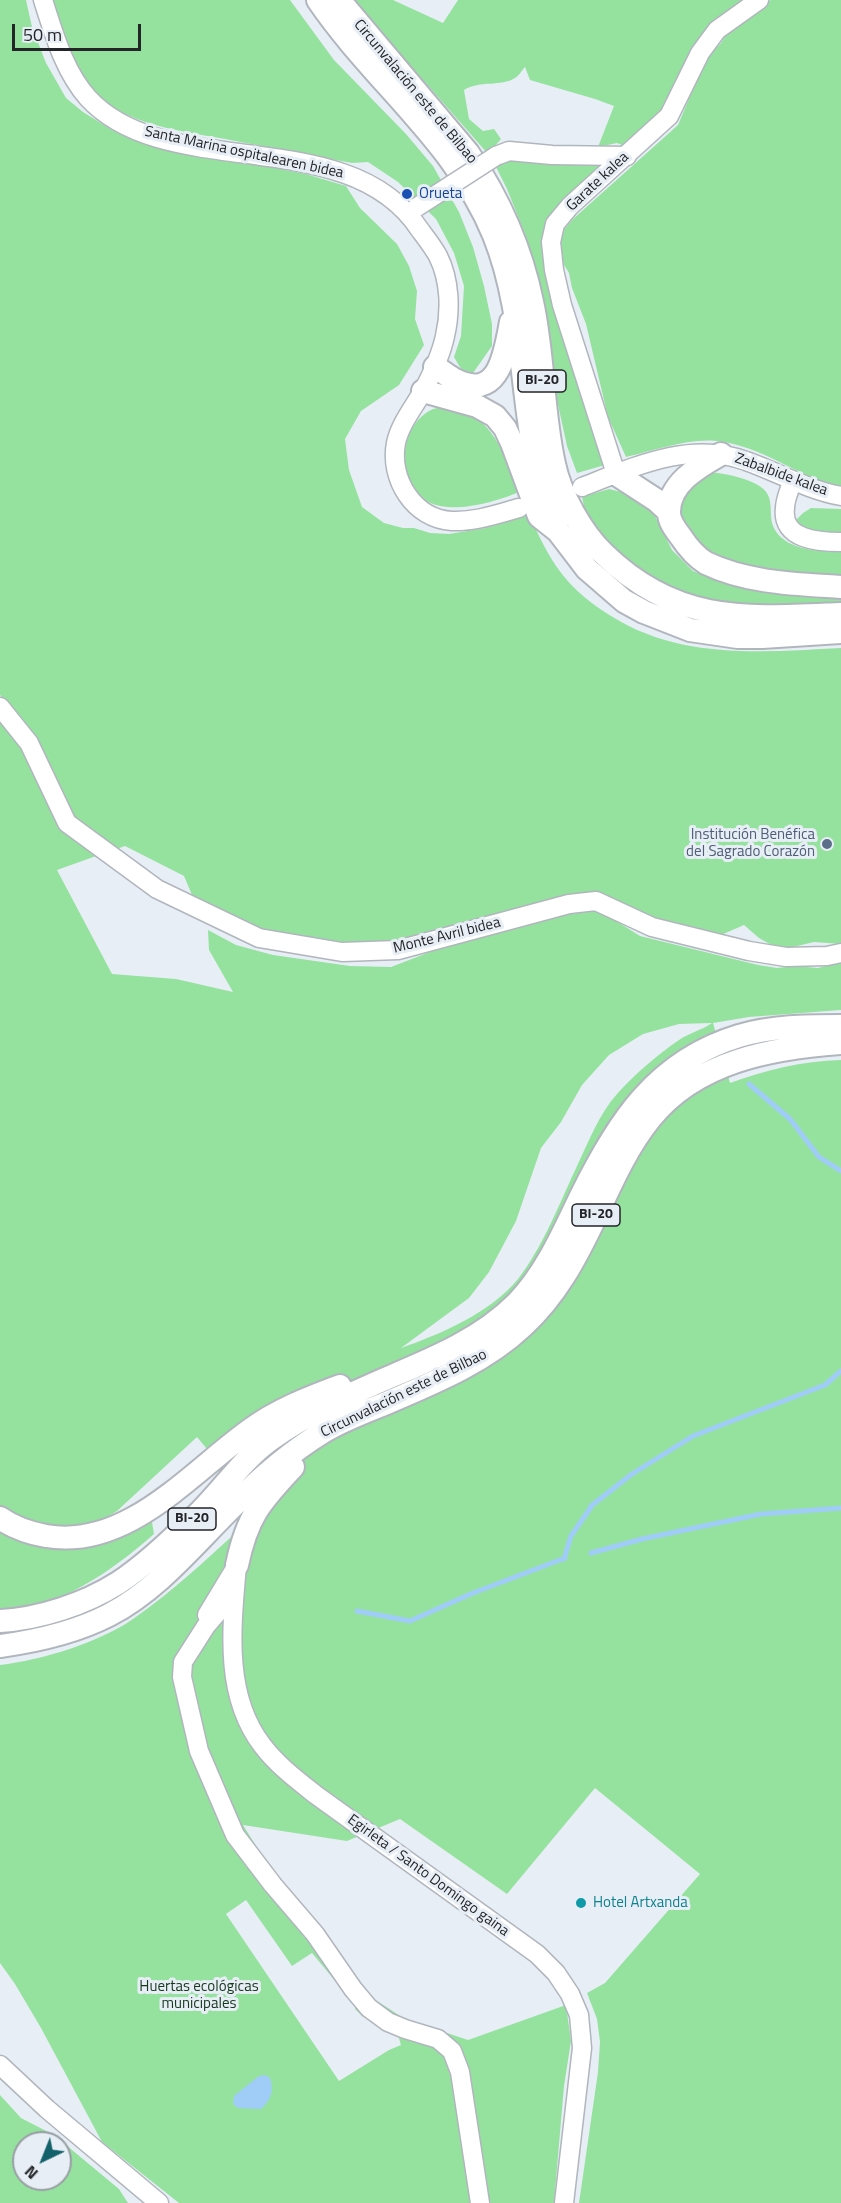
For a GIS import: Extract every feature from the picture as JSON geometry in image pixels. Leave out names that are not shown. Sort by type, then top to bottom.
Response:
[{"type":"main road","name":"Circunvalación este de Bilbao","points":[[318,0],[358,51],[428,130],[468,184],[494,236],[514,306],[528,414],[541,482],[558,531]]},
{"type":"main road","name":"Circunvalación este de Bilbao","points":[[339,0],[468,153],[502,210],[516,244],[533,303],[547,429],[554,467],[571,508],[593,543],[623,572],[649,590],[697,609],[753,617],[841,614]]},
{"type":"main road","points":[[435,367],[455,380],[472,385],[481,384],[494,377],[503,361],[514,306]]},
{"type":"main road","points":[[430,393],[477,406],[495,416],[505,428],[512,443],[539,516],[558,531]]},
{"type":"main road","points":[[721,454],[696,468],[684,479],[672,498],[669,512],[671,523],[687,547],[705,562],[743,576],[787,583],[841,587]]},
{"type":"main road","points":[[616,474],[669,512]]},
{"type":"main road","name":"BI-20","points":[[558,531],[587,569],[608,588],[624,600],[666,622],[690,630],[738,637],[762,638],[841,632]]},
{"type":"main road","name":"Circunvalación este de Bilbao","points":[[0,1621],[49,1612],[84,1600],[118,1583],[200,1511],[240,1466],[270,1440],[331,1404],[433,1358],[474,1337],[495,1323],[518,1302],[552,1256],[597,1163],[614,1134],[636,1104],[661,1078],[694,1054],[740,1035],[778,1028],[841,1026]]},
{"type":"main road","name":"Circunvalación este de Bilbao","points":[[0,1646],[71,1631],[110,1614],[169,1572],[263,1476],[324,1432],[466,1367],[497,1348],[524,1326],[565,1276],[631,1146],[660,1107],[684,1087],[736,1061],[764,1053],[841,1043]]},
{"type":"main road","points":[[0,1518],[28,1532],[53,1537],[79,1538],[103,1533],[129,1521],[163,1499],[213,1457],[278,1412],[342,1385],[368,1387]]},
{"type":"main road","points":[[237,1565],[243,1538],[253,1513],[273,1488],[296,1463],[359,1414]]},
{"type":"street","name":"Santa Marina ospitalearen bidea","points":[[43,0],[66,64],[87,97],[105,114],[133,129],[161,138],[283,159],[346,174],[369,184],[412,210],[415,222],[438,257],[447,288],[448,311],[445,337],[435,367],[430,393]]},
{"type":"street","name":"Garate kalea","points":[[616,474],[562,305],[554,270],[551,242],[555,224],[570,206],[669,116],[700,53],[717,30],[759,0]]},
{"type":"street","points":[[412,210],[496,156],[509,151],[552,155],[627,156]]},
{"type":"street","points":[[430,393],[404,421],[396,443],[396,469],[400,485],[409,498],[420,509],[437,518],[452,521],[479,519],[519,508]]},
{"type":"street","name":"Zabalbide kalea","points":[[582,487],[674,456],[721,454],[744,460],[792,481],[841,496]]},
{"type":"street","points":[[792,481],[784,510],[787,525],[798,536],[818,542],[841,542]]},
{"type":"street","name":"Monte Avril bidea","points":[[0,706],[29,743],[67,823],[157,889],[259,938],[342,952],[382,952],[398,950],[569,904],[596,902],[652,927],[749,951],[786,957],[827,956],[841,953]]},
{"type":"street","points":[[195,1642],[198,1631],[216,1597],[237,1565]]},
{"type":"street","name":"Egirleta / Santo Domingo gaina","points":[[237,1565],[232,1623],[234,1675],[245,1716],[261,1744],[285,1770],[316,1795],[537,1954],[556,1973],[570,1994],[579,2015],[582,2048],[564,2203]]},
{"type":"street","points":[[234,1602],[224,1605],[217,1612],[183,1662],[182,1677],[186,1700],[199,1751],[235,1835],[273,1885],[315,1934],[369,2008],[387,2022],[405,2030],[438,2039],[452,2051],[460,2072],[480,2203]]},
{"type":"street","points":[[0,2065],[46,2109],[159,2203]]},
{"type":"green space","points":[[0,0],[26,0],[32,27],[46,63],[66,98],[112,130],[153,144],[306,174],[346,186],[360,208],[397,244],[409,266],[417,291],[415,319],[424,345],[399,385],[361,411],[345,439],[349,470],[362,507],[384,523],[430,533],[449,534],[486,528],[529,515],[552,560],[579,592],[611,616],[638,630],[665,640],[694,647],[723,650],[782,651],[841,648],[841,944],[814,942],[780,950],[759,938],[744,925],[721,935],[706,933],[650,918],[587,893],[493,915],[463,926],[391,943],[359,945],[279,937],[195,902],[184,876],[125,846],[114,850],[72,820],[12,709],[0,695]]},
{"type":"green space","points":[[52,0],[290,0],[334,60],[406,134],[433,166],[459,212],[473,247],[492,324],[492,346],[473,373],[461,369],[454,357],[461,336],[464,286],[454,253],[436,219],[398,182],[368,162],[352,163],[182,131],[147,122],[114,108],[100,98],[84,79],[64,38]]},
{"type":"green space","points":[[353,0],[393,0],[443,23],[458,0],[745,0],[668,107],[627,147],[617,143],[598,147],[614,106],[530,80],[525,67],[509,81],[477,85],[464,90],[469,119],[483,131],[494,129],[501,139],[488,154]]},
{"type":"green space","points":[[771,0],[841,0],[841,489],[825,484],[749,448],[716,441],[694,441],[626,457],[608,417],[586,324],[572,288],[569,273],[564,265],[560,246],[562,232],[573,219],[678,125],[706,58],[721,43],[729,30],[746,15]]},
{"type":"green space","points":[[510,158],[614,161],[550,220],[605,465],[577,473],[567,446],[553,382],[527,239],[496,167]]},
{"type":"green space","points":[[446,406],[463,411],[486,427],[501,449],[519,492],[472,506],[446,507],[425,500],[415,491],[405,466],[408,439],[413,427],[422,416],[433,409]]},
{"type":"green space","points":[[709,472],[742,478],[758,485],[768,495],[772,523],[776,532],[783,539],[801,548],[841,551],[841,575],[760,573],[705,554],[677,512],[679,495]]},
{"type":"green space","points":[[609,489],[629,494],[651,508],[672,550],[693,571],[725,584],[791,593],[841,596],[841,603],[763,607],[700,602],[642,577],[596,531],[585,511],[582,497]]},
{"type":"green space","points":[[811,508],[841,509],[841,533],[811,531],[795,521]]},
{"type":"green space","name":"Huertas ecológicas municipales","points":[[0,715],[99,855],[57,870],[112,974],[176,979],[233,992],[209,950],[208,930],[236,945],[273,955],[350,966],[391,967],[461,940],[577,909],[597,909],[640,936],[758,965],[777,968],[795,966],[818,968],[841,962],[841,1010],[749,1017],[713,1023],[730,1083],[784,1067],[841,1060],[841,2203],[579,2203],[598,2072],[600,2042],[597,2019],[587,1993],[605,1983],[700,1874],[595,1788],[507,1894],[400,1819],[347,1841],[243,1825],[271,1870],[374,1999],[405,2019],[468,2040],[566,2005],[571,2041],[564,2086],[554,2203],[179,2203],[102,2142],[41,2028],[0,1963],[0,1665],[34,1659],[69,1649],[119,1628],[166,1594],[259,1512],[197,1437],[117,1511],[94,1525],[40,1528],[0,1512]],"holes":[[[712,1023],[683,1038],[663,1052],[617,1094],[595,1128],[536,1252],[507,1291],[464,1321],[401,1348],[469,1298],[489,1272],[516,1221],[541,1148],[561,1122],[582,1085],[609,1055],[643,1034],[679,1024]],[[246,1900],[292,1966],[312,1953],[356,2006],[355,2009],[363,2017],[367,2016],[398,2035],[401,2045],[339,2081],[226,1914]]]},
{"type":"green space","points":[[152,1522],[154,1534],[120,1562],[83,1586],[43,1604],[0,1615],[0,1529],[54,1547],[67,1549],[106,1544]]},
{"type":"green space","points":[[0,2095],[21,2118],[46,2131],[12,2131],[12,2191],[72,2191],[72,2150],[119,2189],[128,2203],[0,2203]]},
{"type":"water","points":[[265,2075],[270,2078],[272,2091],[261,2109],[238,2108],[233,2104],[234,2096],[259,2076]]},
{"type":"waterway","points":[[749,1084],[790,1119],[819,1157],[841,1171]]},
{"type":"waterway","points":[[591,1506],[632,1474],[693,1436],[825,1385],[841,1371]]},
{"type":"waterway","points":[[564,1559],[571,1536],[591,1507]]},
{"type":"waterway","points":[[591,1553],[642,1539],[761,1514],[841,1508]]},
{"type":"waterway","points":[[357,1611],[410,1621],[473,1593],[565,1558]]},
{"type":"place","name":"Orueta","points":[[407,194]]},
{"type":"place","name":"Institución Benéfica del Sagrado Corazón","points":[[827,844]]},
{"type":"place","name":"Hotel Artxanda","points":[[581,1903]]}]
